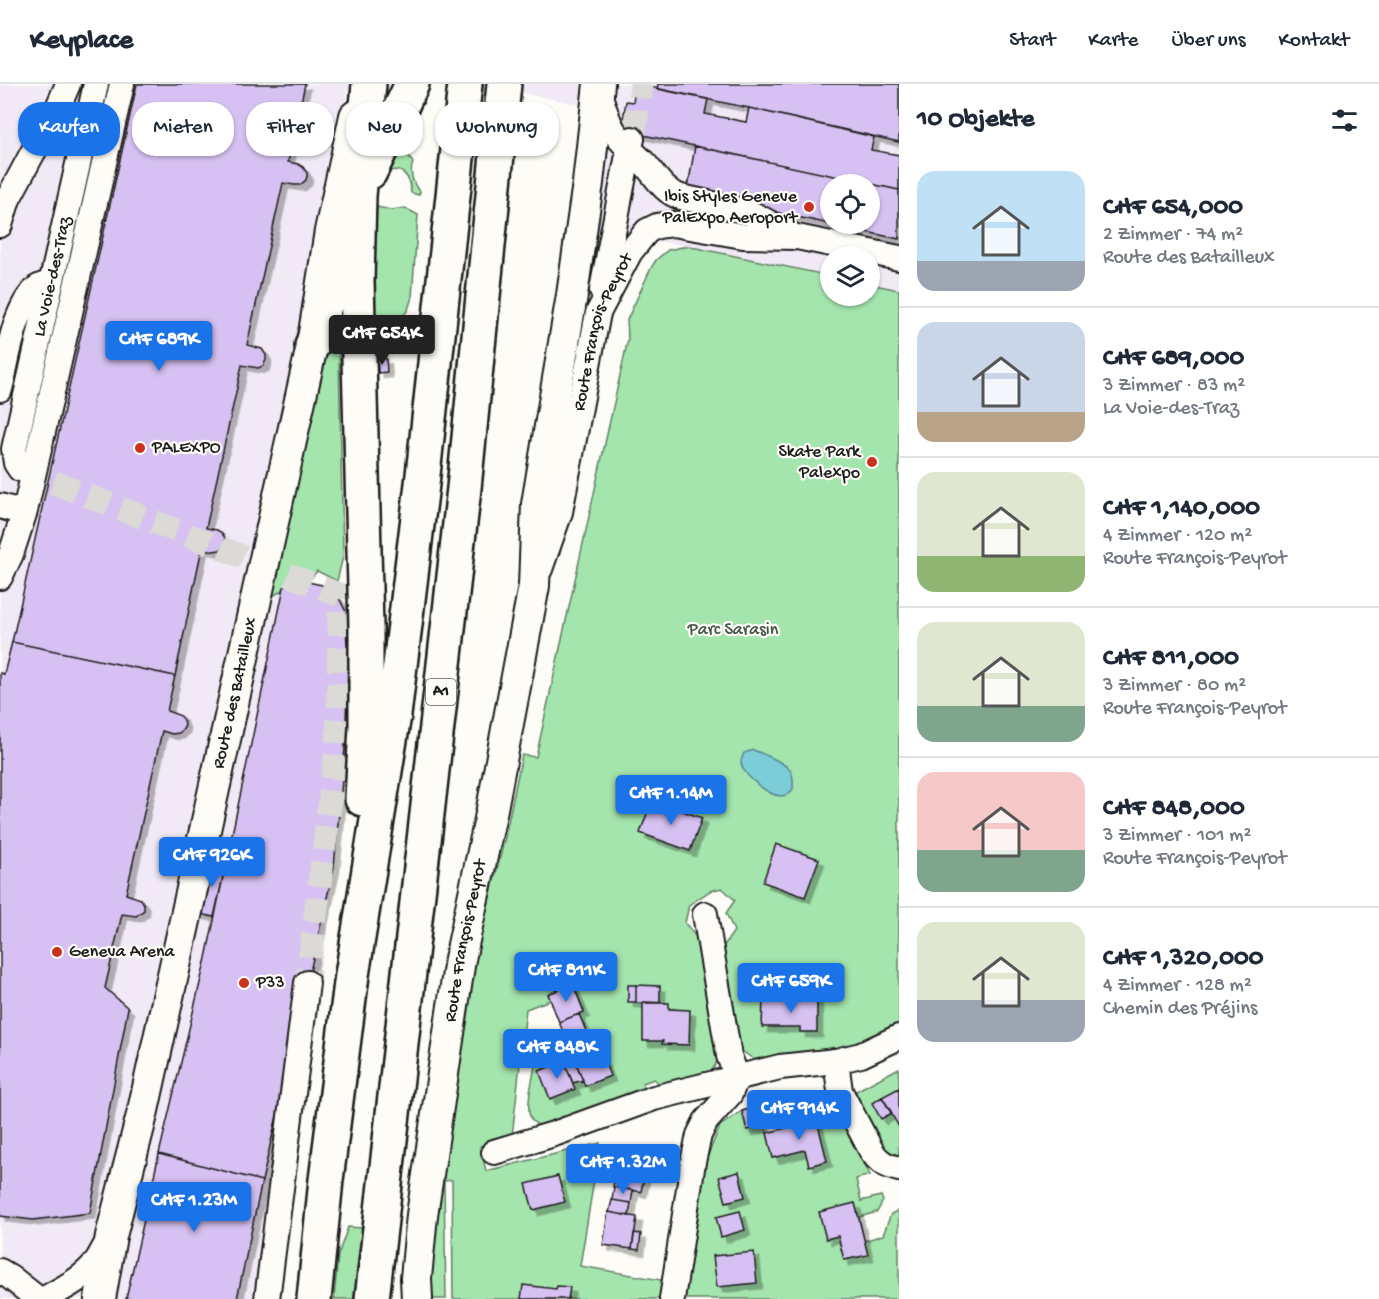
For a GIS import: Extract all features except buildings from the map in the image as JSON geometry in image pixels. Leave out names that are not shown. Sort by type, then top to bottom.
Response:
[{"type":"highway","points":[[352,975],[366,727],[366,627],[357,293],[359,196],[369,84]]},
{"type":"highway","points":[[312,346],[359,196],[412,84]]},
{"type":"highway","points":[[314,1299],[327,1168],[352,975],[396,704],[430,415],[465,84]]},
{"type":"highway","name":"A1","points":[[372,1299],[464,488],[504,84]]},
{"type":"main road","name":"Route des Batailleux","points":[[100,1299],[111,1236],[142,1115],[312,346],[330,231],[362,84]]},
{"type":"main road","name":"Route François-Peyrot","points":[[415,1292],[422,1215],[460,959],[491,814],[534,586],[537,504],[572,295],[588,183],[598,87]]},
{"type":"street","points":[[0,225],[8,198],[53,119],[68,84]]},
{"type":"street","name":"La Voie-des-Traz","points":[[20,469],[16,463],[14,450],[96,84]]},
{"type":"street","points":[[0,577],[11,554],[24,513],[122,84]]},
{"type":"street","name":"Route François-Peyrot","points":[[598,87],[611,126],[621,142],[631,142],[643,162],[666,190]]},
{"type":"street","points":[[598,313],[631,142]]},
{"type":"street","points":[[797,237],[748,213],[681,197],[666,190],[662,224],[743,236],[797,237],[899,258]]},
{"type":"street","name":"Route François-Peyrot","points":[[534,586],[560,512],[598,313],[637,242],[647,231],[662,224]]},
{"type":"street","points":[[0,389],[22,309],[41,285],[51,283]]},
{"type":"street","points":[[0,506],[24,513]]},
{"type":"street","points":[[672,1299],[699,1135],[706,1121],[730,1094],[737,1077],[729,1056],[705,914]]},
{"type":"street","points":[[267,1299],[307,983]]},
{"type":"street","points":[[494,1152],[554,1134],[654,1098],[780,1068],[861,1055],[899,1037]]},
{"type":"street","points":[[836,1060],[840,1091],[875,1157],[884,1165],[899,1169]]},
{"type":"street","points":[[44,1299],[83,1275],[95,1263],[111,1236]]},
{"type":"street","points":[[0,1271],[38,1299]]},
{"type":"shaded area","points":[[0,84],[349,84],[243,597],[271,598],[297,582],[312,582],[327,588],[338,597],[346,616],[348,663],[340,810],[304,1083],[281,1299],[0,1299]]},
{"type":"shaded area","points":[[478,84],[899,84],[899,290],[880,286],[880,246],[820,246],[820,274],[687,246],[594,232],[606,110]]},
{"type":"green space","points":[[393,156],[409,156],[413,163],[412,174],[415,186],[420,191],[419,195],[411,193],[409,182],[404,174],[397,170],[385,172]]},
{"type":"green space","points":[[377,207],[391,210],[405,208],[418,215],[412,297],[408,310],[381,342],[375,343],[372,247]]},
{"type":"green space","name":"Parc Sarasin","points":[[687,246],[820,274],[820,306],[880,306],[880,286],[899,290],[899,1026],[849,1049],[760,1064],[738,1048],[721,950],[734,931],[726,913],[735,900],[722,888],[710,891],[689,905],[685,923],[701,943],[717,1061],[712,1071],[661,1085],[654,1079],[643,1083],[645,1091],[542,1127],[536,1124],[529,1114],[535,1066],[559,1055],[565,1061],[594,1050],[579,1014],[584,1011],[573,984],[548,994],[550,1000],[526,1009],[512,1137],[480,1146],[486,1171],[600,1143],[580,1266],[667,1281],[664,1299],[453,1299],[452,1180],[444,1181],[446,1299],[428,1299],[430,1258],[475,958],[505,837],[522,755],[536,757],[628,339],[627,320],[651,268],[656,260],[668,250]]},
{"type":"green space","points":[[333,345],[339,353],[343,557],[337,581],[317,571],[308,582],[291,585],[270,598],[327,349]]},
{"type":"green space","points":[[899,1068],[899,1160],[886,1158],[857,1107],[856,1091]]},
{"type":"green space","points":[[834,1102],[870,1175],[856,1179],[861,1201],[881,1196],[883,1201],[877,1212],[859,1217],[864,1241],[883,1235],[891,1214],[899,1210],[899,1299],[682,1299],[698,1217],[706,1160],[720,1126],[742,1111],[761,1106],[767,1133],[816,1120],[814,1108]]},
{"type":"green space","points":[[348,1227],[363,1228],[365,1237],[358,1299],[334,1299],[338,1255]]},
{"type":"water","points":[[753,750],[767,755],[789,769],[792,773],[793,789],[789,793],[781,796],[770,793],[746,773],[741,760],[744,753]]},
{"type":"tunnel","points":[[634,133],[642,84]]},
{"type":"tunnel","points":[[20,469],[340,595],[338,738],[307,983]]},
{"type":"place","name":"Ibis Styles Geneve PalExpo Aeroport","points":[[809,207]]},
{"type":"place","name":"PALEXPO","points":[[140,448]]},
{"type":"place","name":"Skate Park Palexpo","points":[[872,462]]},
{"type":"place","name":"Geneva Arena","points":[[57,952]]},
{"type":"place","name":"P33","points":[[244,983]]}]
